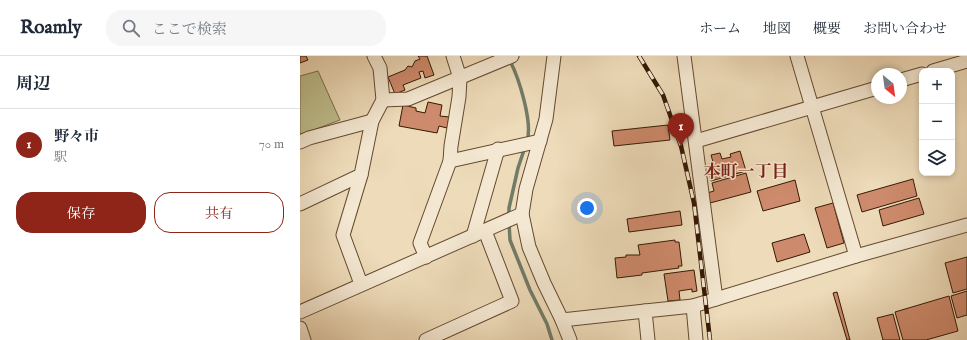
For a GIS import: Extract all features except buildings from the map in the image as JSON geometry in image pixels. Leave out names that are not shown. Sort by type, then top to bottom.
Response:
[{"type":"street","points":[[361,284],[343,235],[361,175],[372,121],[382,100],[380,68],[374,56]]},
{"type":"street","points":[[426,257],[420,242],[450,161],[459,97],[460,78],[453,56]]},
{"type":"street","points":[[300,312],[361,284],[486,231],[514,217],[526,189],[538,141],[546,119],[554,56]]},
{"type":"street","points":[[684,56],[716,299]]},
{"type":"street","points":[[797,56],[856,256]]},
{"type":"street","points":[[382,100],[408,99],[508,57]]},
{"type":"street","points":[[941,68],[966,59]]},
{"type":"street","points":[[907,78],[919,75]]},
{"type":"street","points":[[696,140],[871,90]]},
{"type":"street","points":[[300,142],[309,138],[372,121]]},
{"type":"street","points":[[450,161],[538,141]]},
{"type":"street","points":[[473,236],[498,149]]},
{"type":"street","points":[[300,204],[361,175]]},
{"type":"street","points":[[514,217],[529,247],[570,340]]},
{"type":"street","points":[[562,320],[693,306],[856,256],[967,225]]},
{"type":"street","points":[[426,340],[512,301],[486,231]]},
{"type":"street","points":[[693,306],[696,340]]},
{"type":"street","points":[[645,311],[648,340]]},
{"type":"street","points":[[300,328],[304,340]]},
{"type":"green space","points":[[318,71],[340,120],[300,135],[300,76]]},
{"type":"waterway","points":[[510,61],[521,89],[527,112],[527,141]]},
{"type":"waterway","points":[[509,217],[509,208],[518,168],[525,147]]},
{"type":"waterway","points":[[509,223],[510,240],[530,290],[547,324],[552,340]]},
{"type":"railway","points":[[639,56],[663,95],[681,146],[694,203],[710,340]]},
{"type":"place","name":"野々市","points":[[681,146]]},
{"type":"district","name":"本町一丁目","points":[[746,172]]}]
